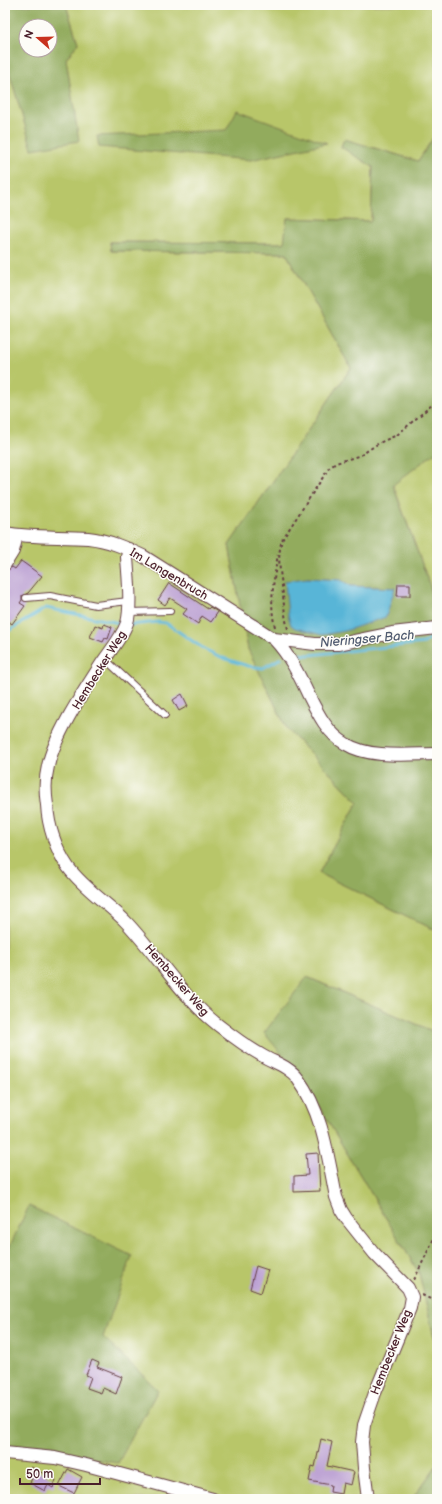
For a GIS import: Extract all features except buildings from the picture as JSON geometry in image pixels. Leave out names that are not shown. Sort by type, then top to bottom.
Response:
[{"type":"street","name":"Im Langenbruch","points":[[11,534],[88,538],[114,543],[143,556],[275,635],[292,641],[315,644],[339,644],[392,633],[437,628]]},
{"type":"street","points":[[5,564],[13,551],[11,534]]},
{"type":"street","points":[[127,615],[127,557],[129,549]]},
{"type":"street","name":"Hembecker Weg","points":[[127,615],[105,659],[74,709],[53,751],[46,778],[46,806],[52,833],[68,867],[126,922],[147,945],[179,986],[211,1020],[249,1047],[288,1069],[297,1078],[318,1118],[336,1197],[341,1210],[374,1253],[403,1282],[412,1297],[410,1308],[375,1393],[364,1429],[363,1456],[368,1499]]},
{"type":"street","name":"Im Langenbruch","points":[[275,635],[294,665],[318,713],[327,726],[346,744],[360,750],[378,754],[437,754]]},
{"type":"street","points":[[5,1453],[55,1458],[86,1464],[214,1499]]},
{"type":"lane","points":[[26,598],[50,596],[96,605],[114,603],[127,615],[170,611]]},
{"type":"lane","points":[[105,659],[165,715]]},
{"type":"path","points":[[275,635],[273,594],[274,576],[279,549],[282,540],[329,468],[336,463],[360,455],[379,443],[397,435],[437,402]]},
{"type":"path","points":[[279,549],[279,569],[284,608],[292,641]]},
{"type":"path","points":[[409,1291],[437,1232]]},
{"type":"green space","points":[[5,5],[66,5],[78,43],[66,59],[79,141],[32,149],[5,58]]},
{"type":"green space","points":[[66,5],[437,5],[437,132],[418,161],[344,139],[341,147],[373,166],[371,221],[287,218],[285,243],[110,242],[111,251],[286,253],[351,368],[229,545],[248,649],[287,729],[358,802],[319,873],[437,931],[437,1033],[307,977],[302,1078],[419,1273],[437,1350],[437,1465],[412,1499],[5,1499],[5,58],[32,148],[78,140],[66,59],[78,43]]},
{"type":"green space","points":[[237,110],[327,143],[251,160],[99,147],[97,136],[226,130]]},
{"type":"green space","points":[[437,132],[437,451],[393,485],[430,586],[435,625],[437,624],[437,931],[319,873],[358,802],[287,729],[248,649],[229,545],[351,368],[286,253],[111,251],[110,242],[284,243],[287,218],[371,221],[373,167],[341,147],[344,139],[418,161]],"holes":[[[307,578],[340,580],[351,586],[395,588],[288,615]]]},
{"type":"green space","points":[[437,451],[437,624],[435,625],[430,586],[393,484]]},
{"type":"green space","points":[[307,977],[437,1033],[437,1350],[419,1273],[302,1078],[264,1033]]},
{"type":"green space","points":[[29,1206],[132,1256],[103,1337],[158,1390],[118,1463],[5,1446],[5,1256]]},
{"type":"green space","points":[[437,1465],[437,1499],[412,1499]]},
{"type":"water","points":[[307,578],[341,580],[351,586],[395,588],[386,617],[345,631],[322,635],[295,628],[291,625],[288,615],[285,581]]},
{"type":"waterway","name":"Nieringser Bach","points":[[5,633],[46,608],[124,624]]},
{"type":"waterway","name":"Nieringser Bach","points":[[129,625],[158,622],[166,623],[204,649],[223,658],[248,666],[263,668],[281,658]]},
{"type":"waterway","name":"Nieringser Bach","points":[[295,654],[309,655],[424,643],[437,632]]}]
